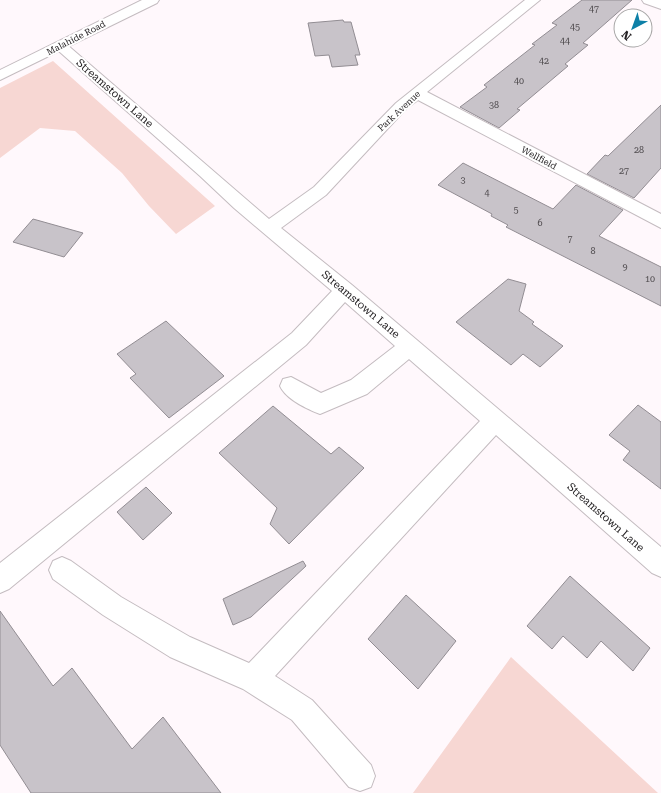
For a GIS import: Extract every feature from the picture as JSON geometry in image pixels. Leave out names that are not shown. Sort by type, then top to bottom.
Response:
[{"type":"street","name":"Malahide Road","points":[[0,76],[152,0]]},
{"type":"street","name":"Park Avenue","points":[[269,228],[320,191],[401,106],[533,0]]},
{"type":"street","points":[[649,0],[661,5]]},
{"type":"street","name":"Streamstown Lane","points":[[60,46],[269,228],[345,290],[661,564]]},
{"type":"street","name":"Wellfield","points":[[417,94],[661,222]]},
{"type":"street","points":[[0,580],[299,339],[329,305],[345,290]]},
{"type":"street","points":[[291,386],[320,404],[359,387],[410,346]]},
{"type":"street","points":[[253,679],[494,420]]},
{"type":"street","points":[[62,570],[112,606],[180,647],[253,679],[302,710],[360,776]]},
{"type":"shaded area","points":[[53,61],[215,206],[176,234],[149,206],[122,173],[75,131],[40,128],[0,158],[0,88]]},
{"type":"shaded area","points":[[511,657],[658,793],[413,793]]},
{"type":"building","points":[[582,0],[632,0],[623,8],[613,8],[613,17],[583,43],[588,45],[565,64],[568,66],[517,109],[520,110],[499,128],[460,107],[487,87],[484,85],[535,45],[532,44],[557,25],[552,23]]},
{"type":"building","points":[[343,20],[344,22],[351,22],[360,55],[355,55],[358,65],[332,67],[329,55],[315,56],[308,23]]},
{"type":"building","points":[[661,105],[661,168],[634,198],[587,174],[605,155],[608,156]]},
{"type":"building","points":[[463,163],[553,209],[576,185],[623,210],[599,236],[661,267],[661,306],[506,227],[508,225],[491,216],[492,214],[438,185]]},
{"type":"building","points":[[33,219],[83,233],[64,257],[13,242]]},
{"type":"building","points":[[508,279],[526,284],[519,311],[534,322],[532,324],[563,346],[540,367],[523,354],[511,365],[456,322]]},
{"type":"building","points":[[166,321],[224,376],[169,418],[130,378],[136,374],[117,354]]},
{"type":"building","points":[[638,405],[661,422],[661,489],[623,460],[630,451],[609,435]]},
{"type":"building","points":[[273,406],[331,454],[339,447],[364,468],[289,544],[270,524],[277,508],[219,453]]},
{"type":"building","points":[[146,487],[172,513],[143,540],[117,512]]},
{"type":"building","points":[[303,561],[306,566],[251,617],[233,625],[223,599]]},
{"type":"building","points":[[570,576],[650,648],[633,671],[601,641],[587,658],[563,636],[552,649],[527,626]]},
{"type":"building","points":[[406,595],[456,641],[418,689],[368,639]]},
{"type":"building","points":[[0,611],[53,686],[72,668],[132,749],[163,717],[221,793],[31,793],[0,745]]}]
